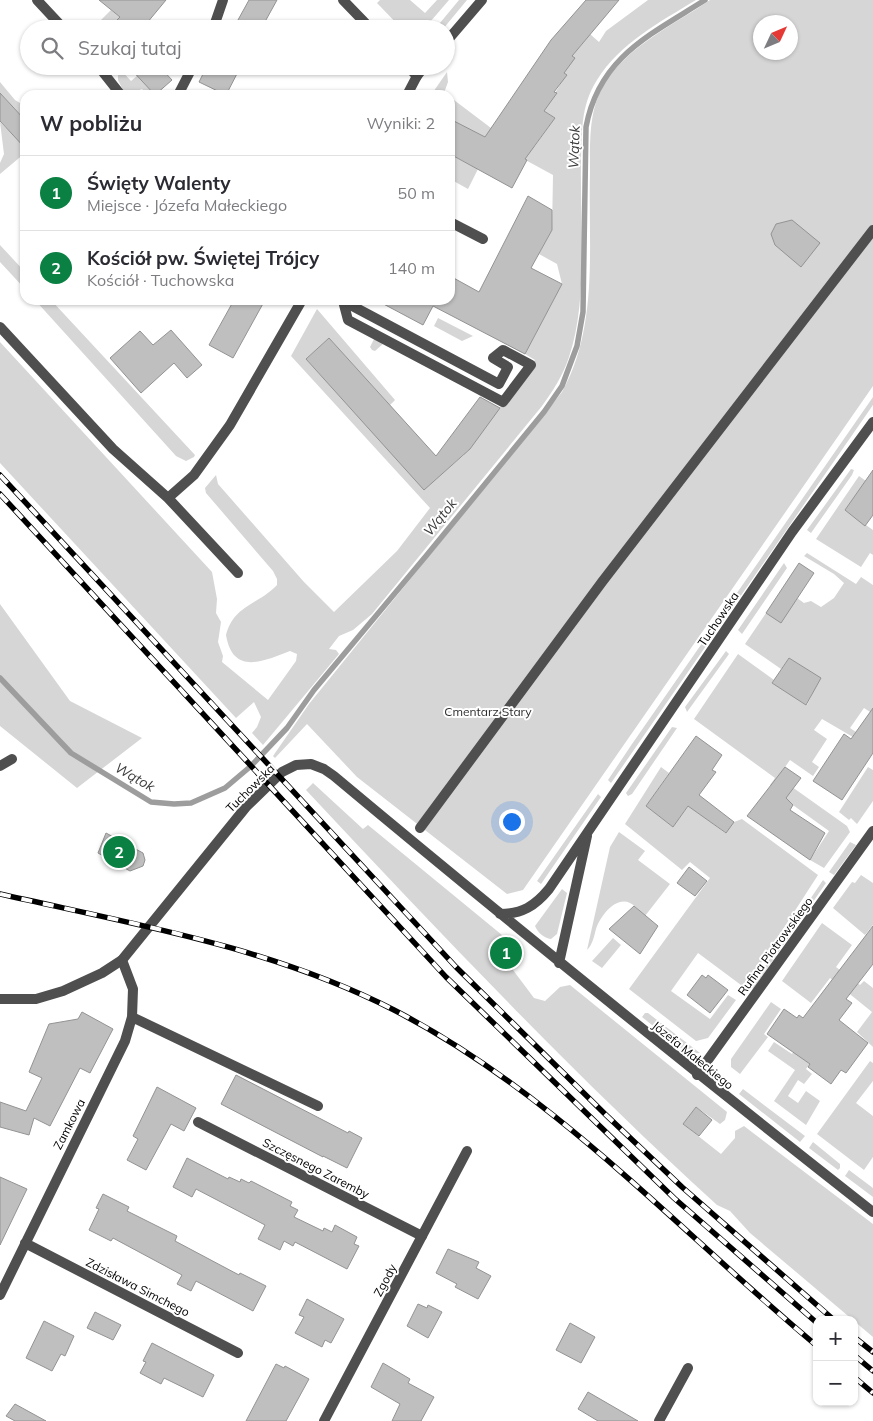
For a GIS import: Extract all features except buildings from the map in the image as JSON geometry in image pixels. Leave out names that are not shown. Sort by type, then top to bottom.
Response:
[{"type":"street","points":[[37,0],[56,20]]},
{"type":"street","points":[[216,20],[223,0]]},
{"type":"street","points":[[343,0],[362,20]]},
{"type":"street","points":[[455,32],[482,0]]},
{"type":"street","points":[[105,75],[117,90]]},
{"type":"street","points":[[181,90],[188,75]]},
{"type":"street","points":[[410,90],[417,76]]},
{"type":"street","points":[[455,224],[484,239]]},
{"type":"street","points":[[420,828],[602,582],[873,230]]},
{"type":"street","points":[[168,498],[194,475],[230,425],[299,305]]},
{"type":"street","points":[[344,305],[348,320],[503,402],[531,365],[503,350],[493,358],[508,367],[499,384],[351,305]]},
{"type":"street","points":[[0,327],[113,449],[168,498],[238,572]]},
{"type":"street","name":"Tuchowska","points":[[0,999],[36,999],[63,991],[90,980],[122,960],[246,807],[282,772],[296,765],[317,765],[334,776],[500,914],[514,914],[530,908],[540,899],[588,832],[792,532],[873,422]]},
{"type":"street","points":[[0,766],[12,760]]},
{"type":"street","name":"Rufina Piotrowskiego","points":[[698,1075],[873,831]]},
{"type":"street","name":"Tuchowska","points":[[559,963],[588,832]]},
{"type":"street","name":"Józefa Małeckiego","points":[[500,914],[698,1075],[873,1212]]},
{"type":"street","name":"Zamkowa","points":[[0,1295],[125,1041],[132,1017],[133,990],[122,960]]},
{"type":"street","points":[[132,1017],[318,1106]]},
{"type":"street","name":"Szczęsnego Zaremby","points":[[198,1122],[422,1236]]},
{"type":"street","name":"Zgody","points":[[324,1421],[467,1151]]},
{"type":"street","name":"Zdzisława Simchego","points":[[25,1243],[238,1353]]},
{"type":"street","points":[[659,1421],[688,1368]]},
{"type":"green space","points":[[380,0],[410,0],[425,13],[437,0],[449,0],[432,20],[393,20],[377,3]]},
{"type":"green space","points":[[459,0],[467,0],[450,20],[442,20]]},
{"type":"green space","points":[[648,0],[696,0],[642,34],[617,55],[597,80],[587,100],[582,142],[582,262],[579,312],[569,357],[561,376],[542,406],[372,614],[353,630],[339,636],[329,649],[336,650],[339,654],[263,745],[252,733],[261,717],[254,702],[236,718],[0,463],[0,342],[212,572],[217,599],[216,613],[221,622],[218,642],[223,656],[222,662],[268,700],[296,661],[297,654],[290,651],[260,661],[242,661],[235,656],[230,648],[226,635],[235,617],[247,606],[270,592],[277,585],[277,579],[273,571],[206,493],[205,488],[216,475],[218,484],[304,582],[334,612],[397,551],[430,508],[291,356],[317,309],[395,400],[390,405],[329,338],[306,359],[424,489],[464,455],[449,439],[467,452],[501,406],[384,343],[375,351],[370,347],[376,335],[503,402],[535,360],[525,354],[562,284],[557,264],[539,254],[552,230],[553,175],[455,122],[455,101],[491,128],[498,119],[535,146],[555,118],[544,111],[566,75],[564,73],[572,56],[590,34],[599,42],[606,31]]},
{"type":"green space","name":"Cmentarz Stary","points":[[710,0],[873,0],[873,386],[523,890],[507,894],[357,777],[307,724],[275,758],[273,756],[309,704],[562,392],[574,367],[587,313],[590,257],[590,146],[595,107],[605,83],[613,72],[634,51]]},
{"type":"green space","points":[[111,10],[124,20],[101,20]]},
{"type":"green space","points":[[118,75],[126,75],[131,81],[138,75],[151,90],[123,90],[118,80]]},
{"type":"green space","points":[[445,75],[447,75],[448,82],[445,90],[434,90]]},
{"type":"green space","points":[[0,82],[15,100],[20,103],[20,115],[0,93]]},
{"type":"green space","points":[[0,122],[18,140],[20,138],[20,157],[0,174],[0,163],[4,154]]},
{"type":"green space","points":[[455,157],[478,169],[468,189],[455,182]]},
{"type":"green space","points":[[0,245],[20,267],[20,284],[0,262]]},
{"type":"green space","points":[[40,305],[56,305],[195,455],[186,461],[176,456]]},
{"type":"green space","points":[[438,318],[473,336],[462,341],[434,326]]},
{"type":"green space","points":[[873,397],[873,405],[611,783],[608,780],[632,744]]},
{"type":"green space","points":[[851,469],[854,470],[852,475],[811,533],[807,530]]},
{"type":"green space","points":[[859,476],[866,481],[845,510],[873,530],[873,555],[870,553],[861,567],[816,539]]},
{"type":"green space","points":[[807,553],[856,584],[861,577],[873,585],[873,714],[864,708],[850,728],[856,732],[853,737],[822,719],[814,730],[827,739],[812,762],[819,767],[813,776],[790,760],[778,777],[847,826],[850,832],[824,868],[810,860],[829,831],[779,795],[781,793],[770,785],[775,778],[694,719],[738,654],[774,680],[772,683],[807,705],[820,678],[789,658],[781,669],[745,644],[766,613],[781,622],[797,598],[804,603],[811,601],[821,607],[834,598],[844,583],[834,574],[804,556]]},
{"type":"green space","points":[[784,563],[787,568],[742,634],[738,630]]},
{"type":"green space","points":[[0,604],[70,701],[142,738],[77,788],[0,726]]},
{"type":"green space","points":[[726,651],[729,654],[687,712],[685,707]]},
{"type":"green space","points":[[672,727],[677,728],[632,794],[628,796],[626,793]]},
{"type":"green space","points":[[661,767],[669,773],[646,806],[673,827],[697,794],[712,805],[704,817],[725,833],[734,822],[742,819],[818,875],[745,988],[698,953],[671,991],[710,1019],[728,995],[736,1000],[708,1038],[696,1041],[629,989],[710,878],[690,862],[682,870],[625,824]]},
{"type":"green space","points":[[868,767],[873,770],[873,801],[857,824],[851,818],[849,820],[839,812]]},
{"type":"green space","points":[[313,783],[363,829],[368,825],[502,935],[499,943],[514,952],[517,949],[522,954],[513,970],[534,998],[545,1001],[560,987],[570,985],[727,1112],[725,1120],[720,1124],[696,1107],[683,1124],[721,1154],[735,1138],[735,1131],[744,1126],[873,1224],[873,1337],[858,1324],[858,1316],[848,1316],[750,1233],[730,1211],[717,1205],[611,1105],[457,949],[306,790]]},
{"type":"green space","points":[[598,794],[601,797],[541,884],[537,881]]},
{"type":"green space","points":[[619,832],[645,851],[638,860],[670,884],[645,916],[630,903],[619,902],[614,905],[601,919],[592,943],[587,950],[610,847]]},
{"type":"green space","points":[[850,842],[856,845],[834,875],[829,872]]},
{"type":"green space","points":[[861,875],[873,883],[873,925],[865,935],[833,908],[852,882],[855,883]]},
{"type":"green space","points":[[823,880],[826,883],[753,989],[751,987]]},
{"type":"green space","points":[[562,889],[567,893],[557,934],[551,939],[541,935],[535,926]]},
{"type":"green space","points":[[822,923],[852,945],[836,967],[860,985],[864,981],[873,988],[873,1047],[857,1032],[872,1012],[830,978],[811,1003],[782,981]]},
{"type":"green space","points":[[613,938],[621,945],[602,968],[592,961]]},
{"type":"green space","points":[[771,1002],[781,1009],[764,1034],[768,1037],[740,1074],[731,1067],[731,1059]]},
{"type":"green space","points":[[645,1013],[648,1013],[700,1053],[688,1054],[642,1017]]},
{"type":"green space","points":[[813,1024],[828,1039],[806,1069],[812,1074],[804,1084],[798,1080],[788,1096],[798,1103],[806,1091],[820,1101],[806,1125],[774,1101],[795,1070],[768,1051],[774,1042],[792,1054]]},
{"type":"green space","points":[[870,1061],[873,1063],[873,1081],[856,1103],[873,1116],[873,1157],[864,1170],[817,1134]]},
{"type":"green space","points":[[743,1089],[805,1136],[800,1142],[739,1094]]},
{"type":"green space","points":[[813,1142],[840,1164],[838,1170],[809,1148]]},
{"type":"green space","points":[[849,1170],[873,1188],[873,1197],[845,1176]]},
{"type":"waterway","name":"Wątok","points":[[0,678],[71,753],[151,802],[191,803],[225,788],[251,766],[287,728],[314,690],[544,412],[562,386],[577,346],[583,312],[586,127],[593,103],[602,83],[615,65],[630,50],[705,0]]},
{"type":"railway","points":[[0,475],[456,967],[682,1187],[829,1316]]},
{"type":"railway","points":[[0,494],[446,977],[674,1198],[813,1320]]},
{"type":"railway","points":[[0,894],[151,927],[250,954],[347,988],[394,1010],[453,1044],[509,1081],[562,1122],[813,1343]]},
{"type":"railway","points":[[858,1340],[873,1352]]},
{"type":"railway","points":[[858,1358],[873,1371]]},
{"type":"railway","points":[[858,1380],[873,1393]]},
{"type":"place","name":"Kościół pw. Świętej Trójcy","points":[[119,852]]},
{"type":"place","name":"Święty Walenty","points":[[506,953]]}]
